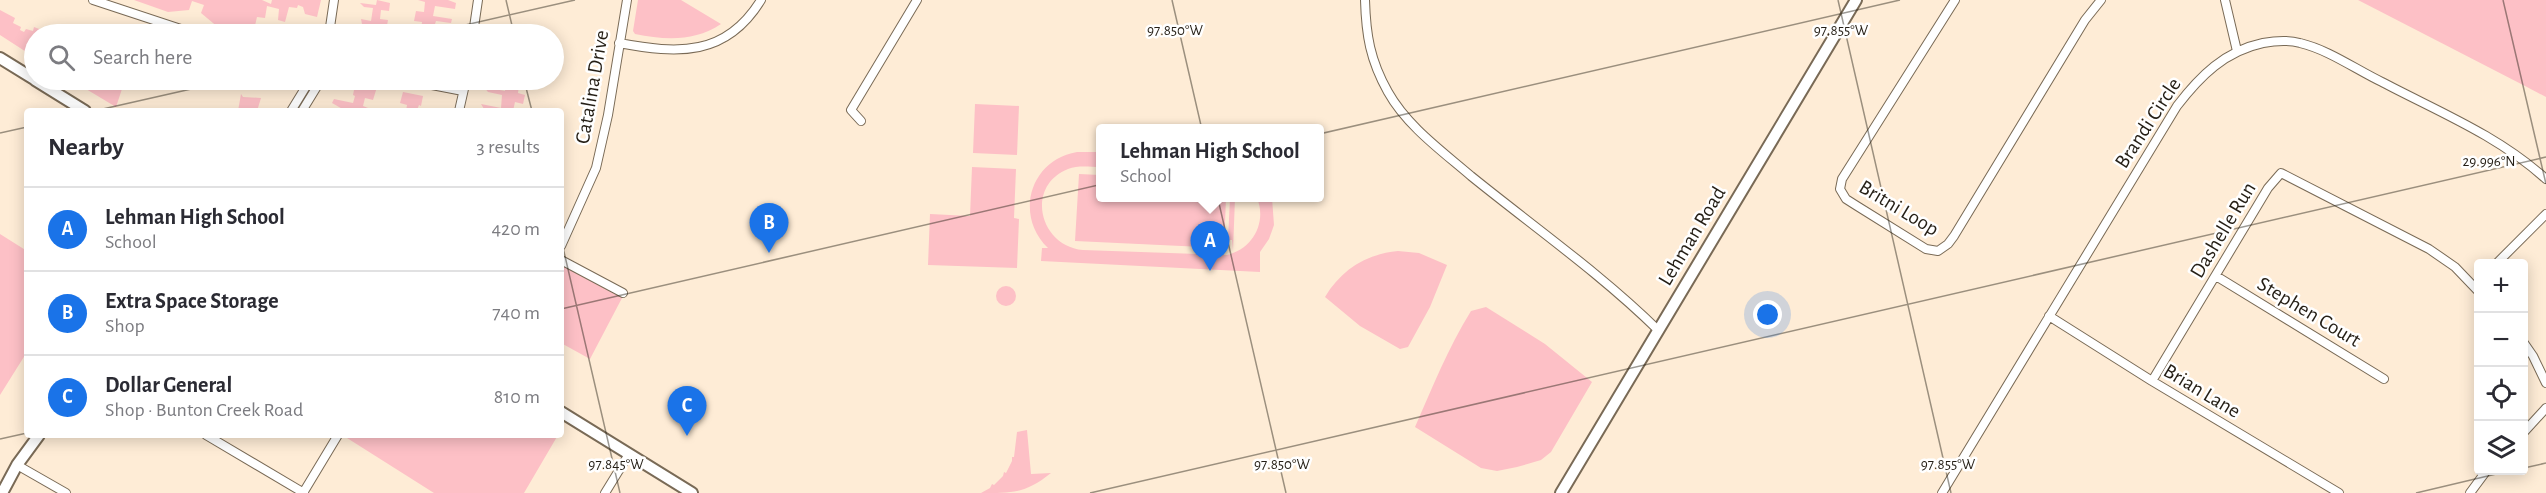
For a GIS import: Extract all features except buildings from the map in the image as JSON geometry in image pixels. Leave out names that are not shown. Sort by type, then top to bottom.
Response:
[{"type":"street","points":[[93,0],[166,24]]},
{"type":"street","points":[[330,24],[334,0]]},
{"type":"street","points":[[474,24],[478,0]]},
{"type":"street","name":"Catalina Drive","points":[[564,239],[596,168],[608,116],[627,0]]},
{"type":"street","points":[[619,43],[670,51],[689,50],[708,45],[742,26],[761,0]]},
{"type":"street","points":[[861,120],[851,110],[916,0]]},
{"type":"street","points":[[1365,0],[1366,39],[1376,65],[1388,93],[1420,131],[1495,195],[1628,301],[1658,330]]},
{"type":"street","name":"Lehman Road","points":[[1561,493],[1856,0]]},
{"type":"street","name":"Britni Loop","points":[[1955,0],[1842,179],[1840,189],[1851,203],[1926,249],[1938,251],[1954,236],[2085,20],[2101,0]]},
{"type":"street","points":[[2225,0],[2237,51]]},
{"type":"street","name":"Brandi Circle","points":[[1942,493],[2177,106],[2210,68],[2237,51],[2264,42],[2289,41],[2323,51],[2468,124],[2525,160],[2546,179]]},
{"type":"street","points":[[0,58],[24,73]]},
{"type":"street","points":[[51,90],[80,108]]},
{"type":"street","points":[[293,108],[304,90]]},
{"type":"street","points":[[304,108],[315,90]]},
{"type":"street","points":[[458,90],[463,91],[460,108]]},
{"type":"street","name":"Dashelle Run","points":[[2152,381],[2268,188],[2281,173],[2429,249],[2455,267],[2474,284]]},
{"type":"street","points":[[2501,259],[2546,214]]},
{"type":"street","points":[[564,262],[623,294]]},
{"type":"street","name":"Stephen Court","points":[[2216,276],[2384,379]]},
{"type":"street","name":"Brian Lane","points":[[2049,316],[2152,381],[2339,493]]},
{"type":"street","points":[[2528,350],[2546,383]]},
{"type":"street","points":[[2528,427],[2546,408]]},
{"type":"street","points":[[564,414],[692,493]]},
{"type":"street","points":[[2,493],[17,465],[37,438]]},
{"type":"street","points":[[211,438],[303,493],[336,438]]},
{"type":"street","points":[[605,493],[629,454]]},
{"type":"street","points":[[17,465],[66,493]]},
{"type":"street","points":[[2470,493],[2484,475]]},
{"type":"shaded area","points":[[134,0],[262,0],[271,4],[272,0],[321,0],[317,17],[305,14],[303,7],[298,5],[297,8],[289,7],[285,22],[278,20],[279,9],[267,6],[265,18],[257,17],[255,24],[214,24],[201,13],[204,5],[192,1],[189,10],[168,12]]},
{"type":"shaded area","points":[[377,0],[390,3],[389,11],[381,10],[380,19],[388,20],[387,24],[362,24],[361,19],[371,21],[373,8],[364,7],[360,3],[376,5]]},
{"type":"shaded area","points":[[418,0],[448,0],[456,3],[455,9],[435,6],[433,16],[452,19],[451,23],[436,21],[435,24],[422,24],[422,22],[414,21],[416,11],[424,12],[425,2]]},
{"type":"shaded area","points":[[638,0],[681,0],[721,24],[690,37],[657,38],[635,34],[633,31]]},
{"type":"shaded area","points":[[2358,0],[2546,0],[2546,97],[2525,86]]},
{"type":"shaded area","points":[[0,10],[15,18],[13,23],[21,27],[20,30],[24,32],[24,51],[0,35]]},
{"type":"shaded area","points":[[88,90],[122,90],[116,107]]},
{"type":"shaded area","points":[[354,90],[376,90],[373,100],[365,98],[363,106],[368,108],[341,108],[332,103],[334,99],[353,103],[355,96],[353,95]]},
{"type":"shaded area","points":[[486,90],[518,90],[518,93],[525,95],[523,104],[515,102],[514,108],[501,108],[502,95]]},
{"type":"shaded area","points":[[403,92],[423,96],[421,106],[419,105],[418,108],[406,108],[407,105],[400,103]]},
{"type":"shaded area","points":[[241,94],[243,97],[261,98],[258,108],[239,108]]},
{"type":"shaded area","points":[[481,104],[501,108],[483,108]]},
{"type":"shaded area","points":[[975,104],[1019,106],[1017,155],[973,153]]},
{"type":"shaded area","points":[[1077,152],[1096,152],[1096,167],[1072,168],[1054,177],[1046,188],[1042,201],[1043,214],[1048,227],[1056,238],[1068,246],[1083,250],[1227,255],[1244,247],[1256,233],[1260,216],[1258,202],[1272,202],[1274,225],[1269,239],[1260,252],[1260,272],[1041,261],[1042,248],[1048,248],[1038,235],[1032,220],[1030,205],[1032,191],[1038,177],[1061,157]]},
{"type":"shaded area","points":[[972,167],[1016,169],[1014,218],[1019,219],[1017,268],[928,265],[930,214],[970,216]]},
{"type":"shaded area","points":[[1079,174],[1096,175],[1096,202],[1226,202],[1224,248],[1075,241]]},
{"type":"shaded area","points":[[1230,202],[1235,202],[1233,251],[1232,240],[1228,240]]},
{"type":"shaded area","points":[[0,234],[24,249],[24,357],[0,395]]},
{"type":"shaded area","points":[[1398,251],[1419,253],[1447,265],[1430,307],[1408,347],[1400,349],[1360,326],[1325,297],[1331,287],[1356,265],[1375,256]]},
{"type":"shaded area","points":[[564,267],[622,298],[590,359],[564,345]]},
{"type":"shaded area","points":[[1006,286],[1013,289],[1016,296],[1013,303],[1006,306],[999,303],[996,296],[999,289]]},
{"type":"shaded area","points":[[1486,307],[1545,344],[1592,382],[1551,452],[1541,460],[1497,471],[1481,468],[1415,427],[1455,339],[1471,311]]},
{"type":"shaded area","points":[[1027,430],[1031,474],[1051,473],[1027,488],[1002,493],[981,493],[990,488],[992,484],[994,485],[1004,472],[1006,473],[1014,457],[1017,432]]},
{"type":"shaded area","points":[[347,438],[556,438],[524,493],[434,493]]},
{"type":"place","name":"Extra Space Storage","points":[[769,253]]},
{"type":"place","name":"Lehman High School","points":[[1210,271]]},
{"type":"place","name":"Dollar General","points":[[687,436]]}]
